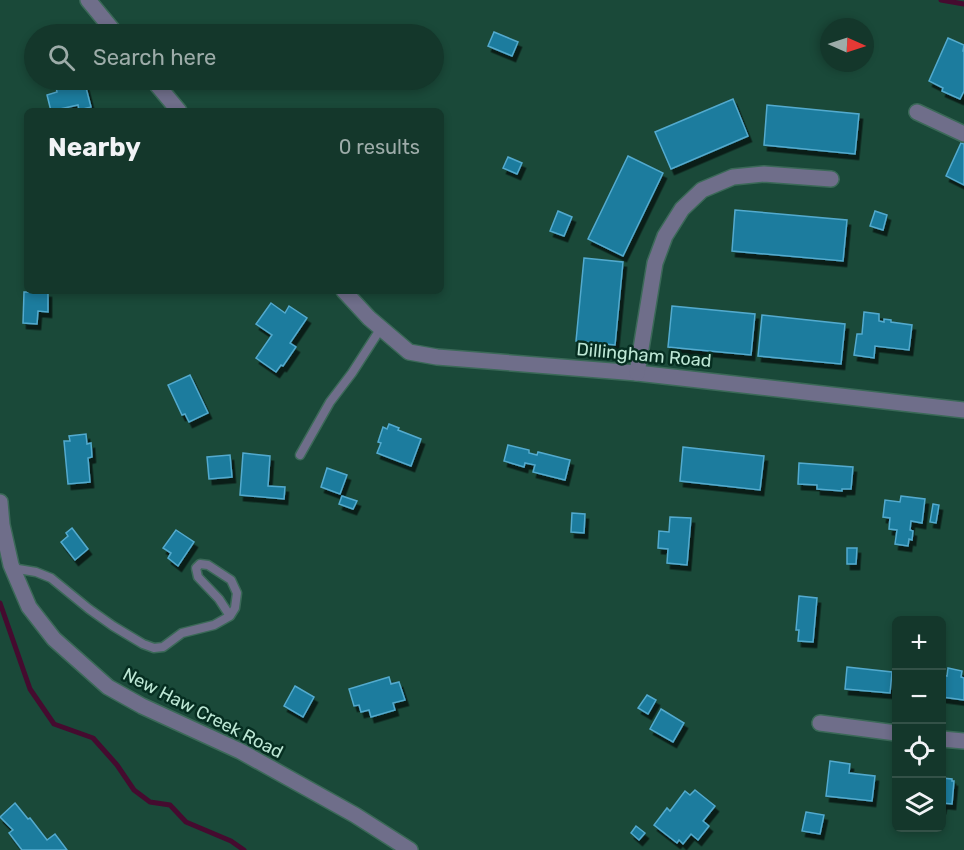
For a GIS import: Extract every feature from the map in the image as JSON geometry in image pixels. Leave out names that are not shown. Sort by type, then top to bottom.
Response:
[{"type":"street","points":[[88,0],[108,24]]},
{"type":"street","points":[[161,90],[176,108]]},
{"type":"street","points":[[917,112],[964,134]]},
{"type":"street","points":[[637,373],[655,263],[665,236],[682,209],[702,190],[733,177],[764,174],[831,179]]},
{"type":"street","name":"Dillingham Road","points":[[347,294],[409,352],[437,357],[637,373],[964,410]]},
{"type":"street","name":"New Haw Creek Road","points":[[0,502],[2,525],[12,567],[29,607],[54,639],[108,687],[142,706],[240,751],[355,815],[410,850]]},
{"type":"street","points":[[820,723],[892,732]]},
{"type":"street","points":[[946,739],[964,741]]},
{"type":"lane","points":[[300,455],[330,402],[352,374],[381,328]]},
{"type":"lane","points":[[12,567],[51,578],[113,626],[154,648],[163,647],[182,633],[214,625],[230,616],[235,608],[237,593],[231,580],[208,565],[200,564],[196,568],[198,577],[219,599],[230,616]]},
{"type":"building","points":[[494,32],[518,42],[512,56],[488,46]]},
{"type":"building","points":[[948,38],[964,45],[964,91],[960,99],[942,91],[943,88],[929,81]]},
{"type":"building","points":[[57,90],[87,90],[91,107],[79,108],[78,105],[50,108],[47,95],[57,92]]},
{"type":"building","points":[[733,99],[748,136],[671,169],[655,132]]},
{"type":"building","points":[[767,105],[859,114],[855,154],[764,145]]},
{"type":"building","points":[[961,143],[964,144],[964,185],[946,176]]},
{"type":"building","points":[[628,156],[663,173],[623,256],[588,239]]},
{"type":"building","points":[[508,157],[522,163],[517,174],[503,168]]},
{"type":"building","points":[[735,210],[847,220],[843,261],[732,251]]},
{"type":"building","points":[[558,211],[572,217],[564,236],[550,231]]},
{"type":"building","points":[[875,211],[887,215],[883,230],[870,226]]},
{"type":"building","points":[[584,258],[623,262],[615,345],[576,341]]},
{"type":"building","points":[[24,292],[24,294],[48,294],[48,312],[38,311],[37,324],[23,323]]},
{"type":"building","points":[[271,303],[285,313],[289,306],[307,318],[290,343],[296,347],[276,372],[256,358],[272,335],[256,324]]},
{"type":"building","points":[[672,306],[755,314],[751,355],[668,347]]},
{"type":"building","points":[[864,312],[879,314],[879,321],[884,322],[884,319],[912,325],[909,350],[875,346],[874,358],[854,355],[857,334],[862,334]]},
{"type":"building","points":[[762,315],[845,324],[841,364],[758,356]]},
{"type":"building","points":[[190,375],[208,413],[189,422],[185,414],[182,415],[168,385]]},
{"type":"building","points":[[389,424],[421,439],[411,466],[377,453],[383,427],[387,429]]},
{"type":"building","points":[[86,434],[87,444],[91,443],[92,457],[88,458],[90,482],[68,484],[64,441],[70,441],[69,436]]},
{"type":"building","points":[[508,445],[529,450],[529,453],[537,455],[538,452],[570,460],[565,480],[533,472],[535,465],[525,463],[524,467],[504,461]]},
{"type":"building","points":[[683,447],[764,456],[760,490],[680,481]]},
{"type":"building","points":[[243,453],[270,456],[268,486],[285,487],[284,499],[240,495]]},
{"type":"building","points":[[230,455],[232,477],[209,479],[207,457]]},
{"type":"building","points":[[799,463],[853,467],[851,489],[842,489],[842,491],[817,489],[817,485],[798,484]]},
{"type":"building","points":[[327,468],[347,475],[340,494],[321,487]]},
{"type":"building","points":[[342,496],[357,501],[353,509],[339,504]]},
{"type":"building","points":[[901,496],[925,499],[922,523],[911,521],[912,540],[909,539],[908,546],[895,544],[897,530],[889,529],[890,518],[883,517],[885,500],[900,502]]},
{"type":"building","points":[[933,504],[939,505],[936,523],[930,522]]},
{"type":"building","points":[[572,513],[585,514],[584,533],[571,532]]},
{"type":"building","points":[[670,517],[691,518],[687,565],[667,563],[668,549],[658,548],[659,531],[669,532]]},
{"type":"building","points":[[72,528],[88,549],[75,560],[61,542]]},
{"type":"building","points":[[176,530],[194,542],[178,566],[168,558],[171,553],[163,548]]},
{"type":"building","points":[[847,548],[857,548],[856,564],[847,564]]},
{"type":"building","points":[[799,596],[817,598],[813,642],[798,641],[799,630],[796,630]]},
{"type":"building","points":[[847,667],[892,672],[890,693],[845,689]]},
{"type":"building","points":[[948,668],[962,671],[964,700],[946,698]]},
{"type":"building","points":[[389,677],[391,684],[399,682],[405,700],[393,703],[395,710],[371,717],[369,710],[361,712],[359,705],[354,706],[349,689]]},
{"type":"building","points":[[295,686],[314,697],[303,717],[284,706]]},
{"type":"building","points":[[647,695],[656,700],[648,714],[638,708]]},
{"type":"building","points":[[661,709],[684,723],[673,742],[650,729]]},
{"type":"building","points":[[830,761],[850,764],[849,773],[875,776],[872,801],[826,796]]},
{"type":"building","points":[[946,778],[954,781],[952,804],[946,803]]},
{"type":"building","points":[[695,790],[715,806],[703,821],[709,826],[698,840],[691,834],[683,844],[679,840],[677,843],[654,825],[667,808],[670,811],[685,791],[690,795]]},
{"type":"building","points":[[15,803],[47,840],[55,834],[67,850],[22,850],[9,833],[13,830],[0,817]]},
{"type":"building","points":[[806,812],[824,815],[820,834],[802,831]]},
{"type":"building","points":[[636,826],[645,833],[639,840],[631,833]]},
{"type":"waterway","points":[[941,0],[964,4]]},
{"type":"waterway","points":[[0,603],[30,689],[54,724],[93,738],[117,765],[134,790],[150,802],[170,805],[186,822],[231,841],[244,850]]}]
